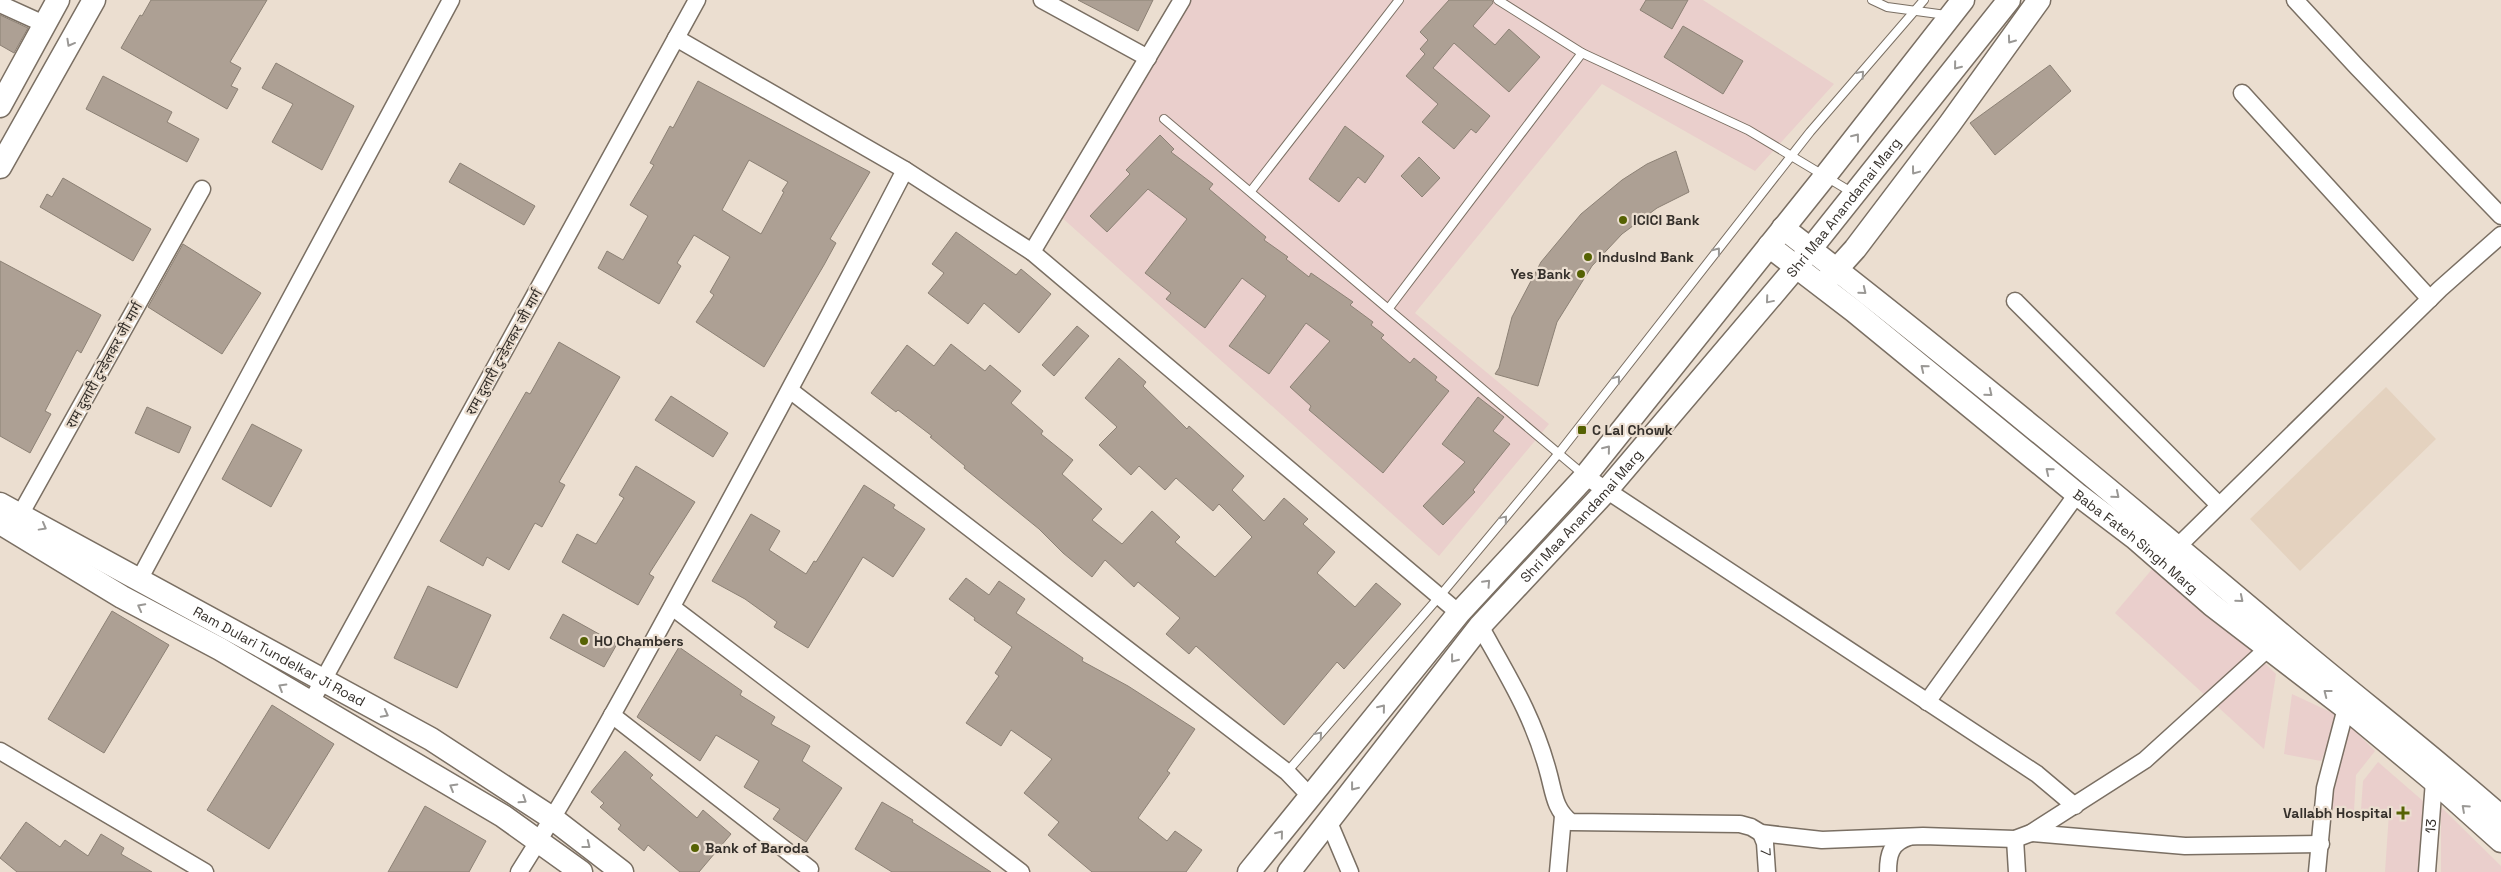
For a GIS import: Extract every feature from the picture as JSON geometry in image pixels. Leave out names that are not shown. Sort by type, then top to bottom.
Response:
[{"type":"street","points":[[0,106],[58,0]]},
{"type":"street","points":[[0,167],[94,0]]},
{"type":"street","points":[[139,580],[451,0]]},
{"type":"street","name":"राम दुलारी टुन्डेलकर जी मार्ग","points":[[310,704],[698,0]]},
{"type":"street","points":[[1042,0],[1148,58]]},
{"type":"street","points":[[1032,252],[1182,0]]},
{"type":"street","name":"Shri Maa Anandamai Marg","points":[[1289,872],[1480,626],[1606,491],[1804,258],[2009,0]]},
{"type":"street","points":[[1829,278],[1855,249],[1950,125],[2039,0]]},
{"type":"street","points":[[2296,0],[2357,68],[2501,216]]},
{"type":"street","points":[[0,4],[44,24]]},
{"type":"street","name":"Shri Maa Anandamai Marg","points":[[1250,872],[1459,613],[1585,476],[1957,8]]},
{"type":"street","points":[[676,38],[905,170],[1032,252],[1459,613]]},
{"type":"street","points":[[2242,94],[2430,299]]},
{"type":"street","points":[[519,872],[612,715],[791,391],[905,170]]},
{"type":"street","name":"राम दुलारी टुन्डेलकर जी मार्ग","points":[[10,519],[202,188]]},
{"type":"street","name":"Baba Fateh Singh Marg","points":[[1783,228],[1804,258],[2276,642],[2350,701],[2436,760],[2501,817]]},
{"type":"street","points":[[2170,554],[2430,299],[2501,235]]},
{"type":"street","name":"Baba Fateh Singh Marg","points":[[1769,246],[1804,258]]},
{"type":"street","name":"Baba Fateh Singh Marg","points":[[1829,278],[2077,494],[2170,554]]},
{"type":"street","points":[[2015,301],[2219,505]]},
{"type":"street","points":[[791,391],[1287,772],[1311,797]]},
{"type":"street","points":[[1585,476],[2037,774],[2075,806]]},
{"type":"street","points":[[1927,702],[2077,494]]},
{"type":"street","name":"Ram Dulari Tundelkar Ji Road","points":[[0,504],[10,519],[122,597],[220,649],[310,704],[503,816],[581,872]]},
{"type":"street","name":"Ram Dulari Tundelkar Ji Road","points":[[10,519],[139,580],[431,739],[552,818],[622,872]]},
{"type":"street","points":[[672,607],[1021,872]]},
{"type":"street","points":[[1480,626],[1525,704],[1545,760],[1558,809],[1571,822],[1740,824],[1751,827],[1761,833],[1822,840],[1909,837],[2015,839],[2031,833],[2145,760],[2276,642]]},
{"type":"street","points":[[2317,872],[2325,788],[2350,701]]},
{"type":"street","name":"Baba Fateh Singh Marg","points":[[2350,701],[2434,781],[2501,841]]},
{"type":"street","points":[[612,715],[810,869]]},
{"type":"street","points":[[0,751],[206,872]]},
{"type":"street","name":"13","points":[[2428,872],[2434,781]]},
{"type":"street","points":[[1558,872],[1563,816]]},
{"type":"street","points":[[1328,820],[1350,872]]},
{"type":"street","name":"7","points":[[1761,833],[1765,843],[1767,872]]},
{"type":"street","points":[[2031,833],[2185,846],[2321,844]]},
{"type":"street","points":[[1888,872],[1890,851],[1898,840],[1909,837]]},
{"type":"street","points":[[2015,839],[2017,872]]},
{"type":"lane","points":[[1250,191],[1399,0]]},
{"type":"lane","points":[[1498,0],[1582,53],[1748,130],[1855,194]]},
{"type":"lane","points":[[1872,0],[1887,7],[1914,13],[1957,8]]},
{"type":"lane","points":[[1287,772],[1439,597],[1559,453],[1792,156],[1924,0]]},
{"type":"lane","points":[[1389,308],[1582,53]]},
{"type":"lane","points":[[1164,119],[1585,476]]},
{"type":"shaded area","points":[[1186,0],[1703,0],[1834,84],[1755,171],[1602,84],[1415,313],[1549,424],[1439,556],[1059,215]]},
{"type":"shaded area","points":[[2386,387],[2436,439],[2300,571],[2250,519]]},
{"type":"shaded area","points":[[2159,561],[2276,674],[2264,749],[2115,613]]},
{"type":"shaded area","points":[[2292,694],[2339,716],[2321,761],[2284,754]]},
{"type":"shaded area","points":[[2343,719],[2375,751],[2356,775],[2354,811],[2324,808]]},
{"type":"shaded area","points":[[2378,762],[2423,801],[2418,872],[2385,872],[2389,813],[2361,810],[2363,781]]},
{"type":"shaded area","points":[[2441,807],[2501,866],[2501,872],[2441,872]]},
{"type":"building","points":[[151,0],[267,0],[230,62],[241,68],[231,86],[238,89],[227,109],[121,48]]},
{"type":"building","points":[[1078,0],[1153,0],[1138,31]]},
{"type":"building","points":[[1449,0],[1492,0],[1493,3],[1473,26],[1495,45],[1509,29],[1540,57],[1509,92],[1454,43],[1433,68],[1490,116],[1476,133],[1471,129],[1454,149],[1422,122],[1438,104],[1406,76],[1425,54],[1420,49],[1428,40],[1420,32]]},
{"type":"building","points":[[1646,0],[1688,0],[1672,29],[1640,10]]},
{"type":"building","points":[[0,15],[28,28],[14,53],[0,45]]},
{"type":"building","points":[[1683,26],[1743,61],[1723,94],[1664,57]]},
{"type":"building","points":[[276,63],[354,106],[322,170],[272,142],[293,104],[262,88]]},
{"type":"building","points":[[2050,65],[2071,91],[1995,155],[1970,123]]},
{"type":"building","points":[[103,76],[172,112],[167,122],[199,139],[187,162],[86,109]]},
{"type":"building","points":[[698,81],[870,172],[830,239],[836,243],[764,367],[696,322],[714,295],[710,292],[730,257],[694,235],[677,263],[681,266],[659,304],[598,268],[607,251],[623,260],[648,216],[630,205],[654,165],[650,163],[670,126],[673,128]],"holes":[[[749,160],[788,182],[761,234],[722,210]]]},
{"type":"building","points":[[1345,126],[1384,156],[1365,183],[1358,177],[1339,202],[1309,179]]},
{"type":"building","points":[[1160,135],[1174,149],[1171,152],[1213,184],[1209,189],[1266,237],[1264,240],[1288,257],[1286,259],[1309,277],[1311,273],[1353,302],[1350,305],[1373,322],[1371,325],[1384,335],[1381,338],[1410,363],[1414,358],[1437,377],[1435,380],[1449,391],[1383,473],[1309,410],[1311,406],[1290,387],[1330,341],[1306,323],[1269,374],[1229,346],[1266,296],[1242,278],[1205,328],[1166,299],[1171,293],[1145,273],[1187,219],[1148,189],[1107,232],[1090,216],[1130,174],[1126,170]]},
{"type":"building","points":[[1676,151],[1689,192],[1657,208],[1622,234],[1592,266],[1557,322],[1538,386],[1495,374],[1499,368],[1512,317],[1541,262],[1581,214],[1622,180],[1647,164]]},
{"type":"building","points":[[1419,157],[1440,178],[1422,197],[1401,176]]},
{"type":"building","points":[[460,163],[535,206],[524,225],[449,182]]},
{"type":"building","points":[[63,178],[151,229],[133,261],[40,207],[47,194],[52,197]]},
{"type":"building","points":[[956,232],[1016,275],[1021,269],[1051,294],[1019,333],[984,303],[968,324],[928,293],[944,273],[932,264]]},
{"type":"building","points":[[183,244],[261,293],[222,354],[148,307]]},
{"type":"building","points":[[0,261],[101,315],[81,353],[77,350],[45,411],[51,414],[30,453],[0,436]]},
{"type":"building","points":[[1077,326],[1089,336],[1054,376],[1042,365]]},
{"type":"building","points":[[559,342],[620,377],[559,482],[565,485],[542,527],[535,523],[509,570],[487,557],[483,566],[440,541],[526,392],[530,394]]},
{"type":"building","points":[[951,344],[985,371],[990,365],[1021,391],[1011,403],[1043,431],[1041,434],[1073,460],[1062,474],[1102,509],[1092,520],[1122,544],[1152,511],[1180,537],[1175,542],[1215,577],[1252,537],[1219,504],[1213,511],[1176,478],[1165,490],[1139,466],[1131,475],[1099,445],[1117,427],[1085,398],[1119,358],[1146,382],[1143,386],[1187,429],[1189,426],[1244,476],[1232,490],[1264,521],[1284,498],[1308,519],[1303,524],[1335,552],[1317,573],[1355,607],[1376,583],[1401,604],[1344,669],[1337,662],[1284,725],[1196,646],[1189,654],[1166,634],[1180,618],[1138,582],[1134,587],[1105,560],[1092,577],[1063,553],[1039,529],[964,468],[965,466],[930,437],[932,436],[898,410],[896,412],[871,393],[907,345],[934,366]]},
{"type":"building","points":[[671,396],[728,433],[713,457],[655,420]]},
{"type":"building","points":[[1478,397],[1504,417],[1493,431],[1510,444],[1473,490],[1475,492],[1443,525],[1423,506],[1465,462],[1442,444]]},
{"type":"building","points":[[147,407],[191,427],[179,453],[135,433]]},
{"type":"building","points":[[252,424],[302,450],[271,507],[222,479]]},
{"type":"building","points":[[636,466],[695,502],[649,574],[654,577],[638,605],[562,562],[577,534],[596,544],[624,498],[619,495]]},
{"type":"building","points":[[864,485],[895,505],[893,508],[925,529],[893,577],[863,557],[808,648],[774,627],[777,622],[745,599],[712,581],[751,514],[780,531],[769,550],[806,574],[814,561],[816,562]]},
{"type":"building","points":[[966,578],[989,595],[999,581],[1025,599],[1016,613],[1083,658],[1082,661],[1128,686],[1195,729],[1167,771],[1170,773],[1138,818],[1167,841],[1175,831],[1202,850],[1186,872],[1092,872],[1048,835],[1059,822],[1024,793],[1052,759],[1011,730],[1001,746],[966,723],[999,676],[995,673],[1012,647],[974,620],[975,618],[949,599]]},
{"type":"building","points":[[428,586],[491,615],[457,688],[394,658]]},
{"type":"building","points":[[112,611],[169,645],[104,753],[48,719]]},
{"type":"building","name":"HO Chambers","points":[[563,614],[617,644],[604,667],[550,638]]},
{"type":"building","points":[[679,647],[742,691],[740,695],[775,717],[771,724],[810,746],[802,761],[842,788],[806,842],[773,819],[780,809],[744,787],[759,761],[716,735],[700,761],[637,717]]},
{"type":"building","points":[[272,705],[334,744],[269,849],[207,810]]},
{"type":"building","points":[[625,751],[653,775],[650,778],[697,818],[703,810],[731,834],[699,872],[680,872],[648,845],[644,851],[618,829],[621,825],[600,807],[604,803],[591,792]]},
{"type":"building","points":[[882,802],[913,820],[912,822],[991,872],[892,872],[855,849]]},
{"type":"building","points":[[425,806],[486,841],[469,872],[388,872]]},
{"type":"building","points":[[26,822],[60,847],[65,840],[88,856],[101,834],[124,848],[121,854],[152,872],[17,872],[0,858]]},
{"type":"place","name":"ICICI Bank","points":[[1623,220]]},
{"type":"place","name":"IndusInd Bank","points":[[1588,257]]},
{"type":"place","name":"Yes Bank","points":[[1581,274]]},
{"type":"place","name":"C Lal Chowk","points":[[1582,430]]},
{"type":"place","name":"HO Chambers","points":[[584,641]]},
{"type":"place","name":"Vallabh Hospital","points":[[2403,813]]},
{"type":"place","name":"Bank of Baroda","points":[[695,848]]}]
